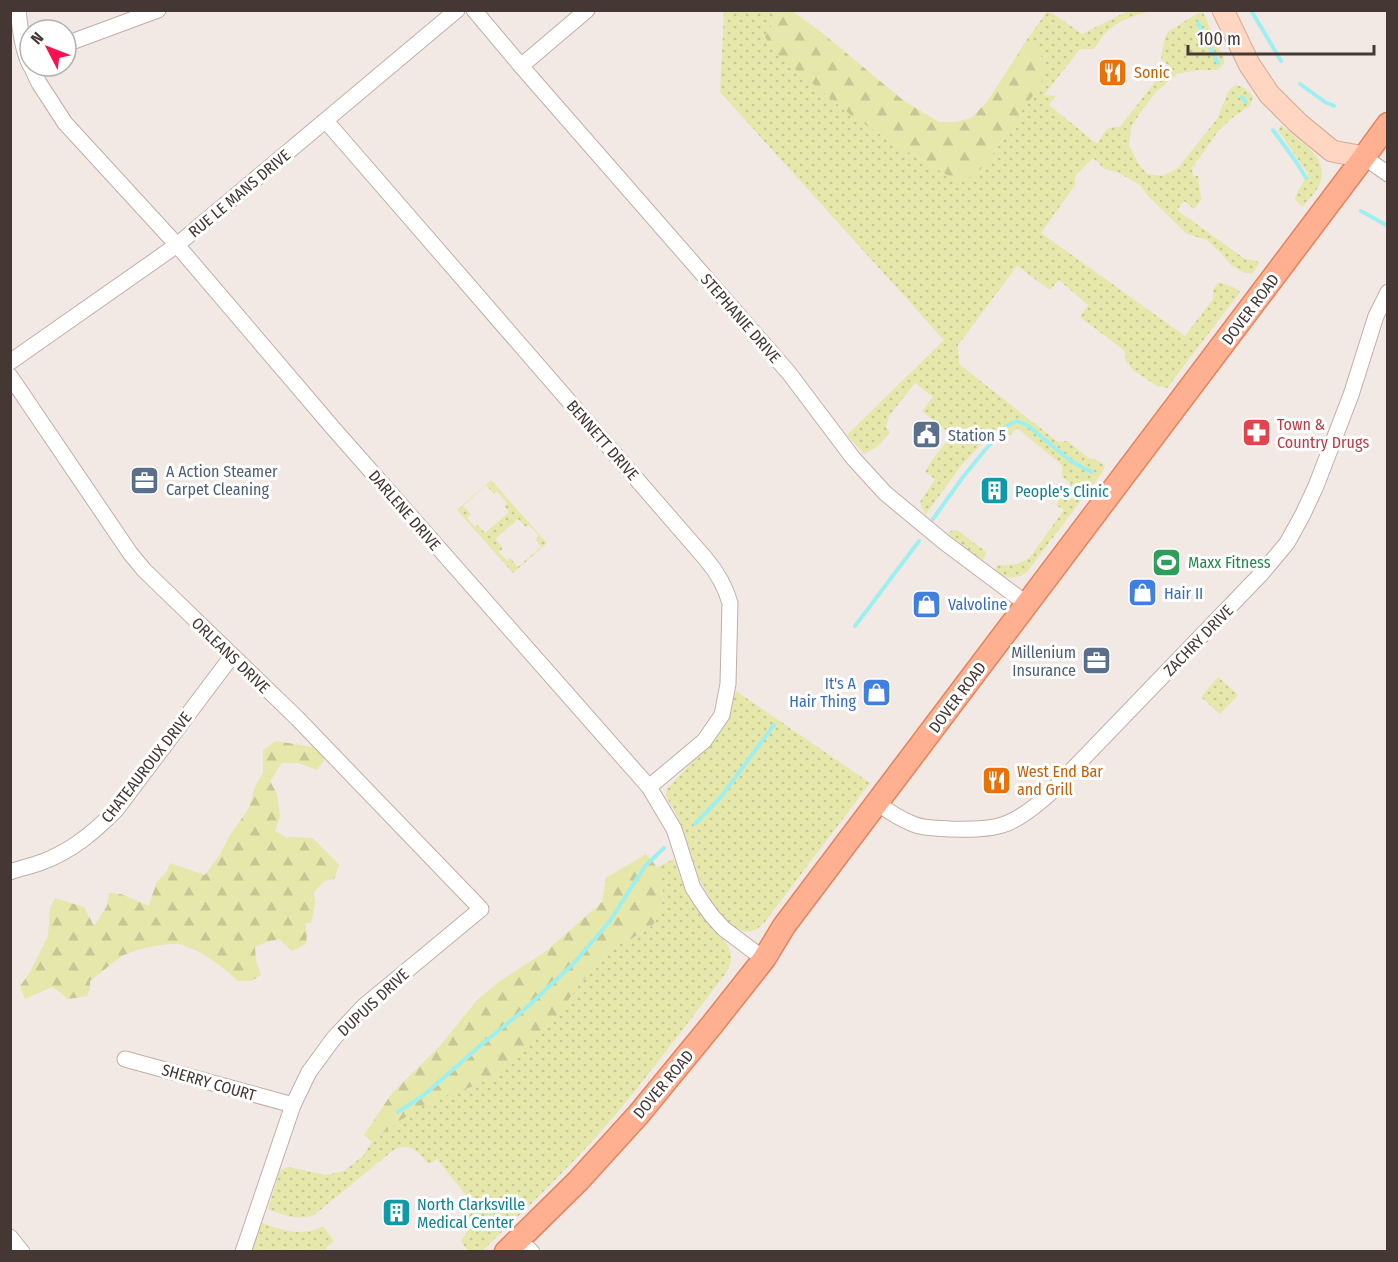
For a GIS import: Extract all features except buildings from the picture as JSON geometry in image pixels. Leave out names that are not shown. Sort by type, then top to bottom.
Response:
[{"type":"main road","points":[[1223,10],[1249,64],[1269,94],[1298,123],[1332,151],[1364,158]]},
{"type":"main road","name":"DOVER ROAD","points":[[519,1248],[638,1115],[764,959],[784,926],[1388,124]]},
{"type":"street","points":[[78,40],[158,10]]},
{"type":"street","name":"RUE LE MANS DRIVE","points":[[10,362],[177,245],[457,10]]},
{"type":"street","name":"STEPHANIE DRIVE","points":[[474,10],[789,373],[853,458],[885,493],[938,537],[1027,604]]},
{"type":"street","points":[[521,66],[586,10]]},
{"type":"street","name":"DARLENE DRIVE","points":[[37,78],[65,123],[177,245],[333,428],[649,787],[674,829],[693,888],[702,902],[724,929],[764,959]]},
{"type":"street","name":"BENNETT DRIVE","points":[[326,121],[716,570],[730,603],[728,684],[722,715],[704,741],[649,787]]},
{"type":"street","points":[[1364,158],[1388,174]]},
{"type":"street","name":"ZACHRY DRIVE","points":[[877,803],[916,826],[981,830],[1003,826],[1028,813],[1047,796],[1262,573],[1287,543],[1316,486],[1351,395],[1376,316],[1388,292]]},
{"type":"street","name":"ORLEANS DRIVE","points":[[10,376],[144,570],[297,718],[481,909]]},
{"type":"street","name":"CHATEAUROUX DRIVE","points":[[10,872],[43,862],[70,849],[96,830],[116,810],[232,656]]},
{"type":"street","name":"DUPUIS DRIVE","points":[[243,1251],[293,1106],[309,1072],[334,1038],[363,1006],[481,909]]},
{"type":"street","name":"SHERRY COURT","points":[[125,1059],[293,1106]]},
{"type":"street","points":[[10,1237],[22,1251]]},
{"type":"green space","points":[[724,11],[780,11],[765,37],[852,116],[961,183],[980,170],[995,151],[1023,109],[1047,65],[1028,38],[1047,12],[1052,13],[1082,34],[1128,11],[1151,11],[1118,23],[1107,31],[1094,49],[1080,49],[1044,95],[1056,96],[1049,105],[1097,144],[1108,129],[1120,127],[1168,65],[1161,59],[1165,37],[1169,31],[1198,13],[1203,13],[1205,16],[1224,57],[1224,63],[1217,70],[1196,70],[1177,74],[1156,92],[1140,113],[1131,127],[1129,146],[1147,174],[1163,176],[1178,168],[1217,119],[1229,90],[1236,85],[1245,88],[1253,96],[1250,106],[1219,130],[1195,162],[1195,166],[1192,166],[1193,176],[1198,176],[1201,200],[1194,209],[1184,201],[1177,210],[1245,259],[1260,263],[1252,274],[1240,271],[1230,264],[1207,240],[1187,234],[1148,196],[1140,185],[1119,173],[1105,169],[1093,158],[1075,176],[1075,185],[1041,233],[1185,336],[1213,299],[1213,290],[1219,282],[1240,292],[1167,388],[1157,386],[1133,370],[1126,361],[1125,351],[1080,317],[1088,305],[1059,280],[1050,290],[1017,266],[958,345],[959,364],[1058,442],[1067,441],[1089,458],[1105,466],[1023,575],[1006,577],[995,569],[998,565],[1023,562],[1030,557],[1064,510],[1056,505],[1071,483],[1062,477],[1062,465],[1017,428],[1010,435],[994,430],[961,466],[925,515],[920,502],[935,479],[925,472],[952,435],[922,411],[933,397],[915,383],[889,416],[886,427],[890,433],[877,447],[864,454],[847,435],[944,340],[720,92]]},
{"type":"green space","points":[[780,11],[792,11],[904,101],[939,122],[956,122],[971,118],[987,102],[1028,38],[1047,65],[1040,86],[995,151],[980,170],[961,183],[852,116],[777,54],[765,37]]},
{"type":"green space","points":[[1281,125],[1303,142],[1320,163],[1322,171],[1320,184],[1302,207],[1295,199],[1308,174],[1278,130]]},
{"type":"green space","points":[[491,480],[547,543],[513,573],[457,510]],"holes":[[[486,485],[494,494],[497,491],[507,503],[504,506],[509,512],[485,533],[467,518],[471,514],[463,506]],[[518,519],[526,527],[529,525],[539,536],[536,540],[541,547],[518,567],[510,558],[507,561],[499,552],[503,548],[495,539]]]},
{"type":"green space","points":[[957,530],[986,552],[984,559],[979,560],[950,537],[951,531]]},
{"type":"green space","points":[[1218,677],[1238,695],[1220,714],[1201,697]]},
{"type":"green space","points":[[736,691],[870,783],[764,923],[755,930],[746,931],[737,929],[729,923],[708,897],[698,876],[681,826],[666,794],[666,790],[719,734],[726,722]]},
{"type":"green space","points":[[276,741],[318,748],[327,756],[317,770],[298,763],[282,763],[270,781],[277,794],[280,816],[275,831],[287,838],[313,838],[339,865],[334,879],[324,881],[314,892],[315,904],[311,923],[305,923],[306,944],[292,951],[279,939],[255,947],[256,961],[261,975],[251,981],[238,981],[213,960],[183,945],[154,946],[129,953],[115,961],[90,981],[87,996],[68,999],[52,987],[25,999],[20,986],[29,974],[48,936],[50,908],[55,898],[84,907],[94,926],[107,906],[109,893],[121,894],[149,906],[156,883],[166,873],[170,863],[205,875],[249,808],[255,786],[263,773],[263,750]]},
{"type":"green space","points":[[646,854],[657,867],[663,883],[662,907],[653,925],[631,939],[616,945],[578,986],[551,1025],[501,1072],[477,1085],[424,1105],[372,1142],[364,1135],[392,1093],[440,1046],[477,1000],[500,981],[545,952],[602,902],[606,878]]},
{"type":"green space","points":[[674,859],[683,884],[695,905],[729,948],[731,962],[728,969],[616,1114],[482,1251],[466,1251],[461,1241],[471,1221],[462,1208],[469,1199],[437,1159],[427,1163],[415,1150],[406,1147],[391,1152],[314,1215],[297,1217],[268,1209],[280,1170],[288,1167],[326,1175],[344,1171],[363,1156],[372,1142],[424,1105],[501,1071],[551,1025],[578,986],[616,945],[631,939],[653,925],[662,907],[663,883],[657,867]]},
{"type":"green space","points":[[261,1222],[276,1228],[300,1232],[323,1226],[334,1241],[326,1248],[328,1251],[250,1252]]},
{"type":"waterway","points":[[1251,10],[1281,61]]},
{"type":"waterway","points":[[1198,23],[1218,63]]},
{"type":"waterway","points":[[1300,84],[1334,106]]},
{"type":"waterway","points":[[1242,97],[1246,102]]},
{"type":"waterway","points":[[1273,130],[1306,178]]},
{"type":"waterway","points":[[1361,211],[1388,226]]},
{"type":"waterway","points":[[933,519],[985,450],[1008,425],[1017,421],[1027,425],[1071,461],[1091,472]]},
{"type":"waterway","points":[[855,626],[919,541]]},
{"type":"waterway","points":[[695,824],[720,798],[774,725]]},
{"type":"waterway","points":[[398,1112],[424,1095],[525,1009],[574,963],[610,921],[645,866],[664,848]]},
{"type":"place","name":"Sonic","points":[[1113,72]]},
{"type":"place","name":"Town & Country Drugs","points":[[1256,433]]},
{"type":"place","name":"Station 5","points":[[927,435]]},
{"type":"place","name":"A Action Steamer Carpet Cleaning","points":[[145,480]]},
{"type":"place","name":"People's Clinic","points":[[994,491]]},
{"type":"place","name":"Maxx Fitness","points":[[1167,562]]},
{"type":"place","name":"Hair II","points":[[1143,593]]},
{"type":"place","name":"Valvoline","points":[[927,604]]},
{"type":"place","name":"Millenium Insurance","points":[[1097,661]]},
{"type":"place","name":"It's A Hair Thing","points":[[877,692]]},
{"type":"place","name":"West End Bar and Grill","points":[[996,780]]},
{"type":"place","name":"North Clarksville Medical Center","points":[[396,1213]]}]
